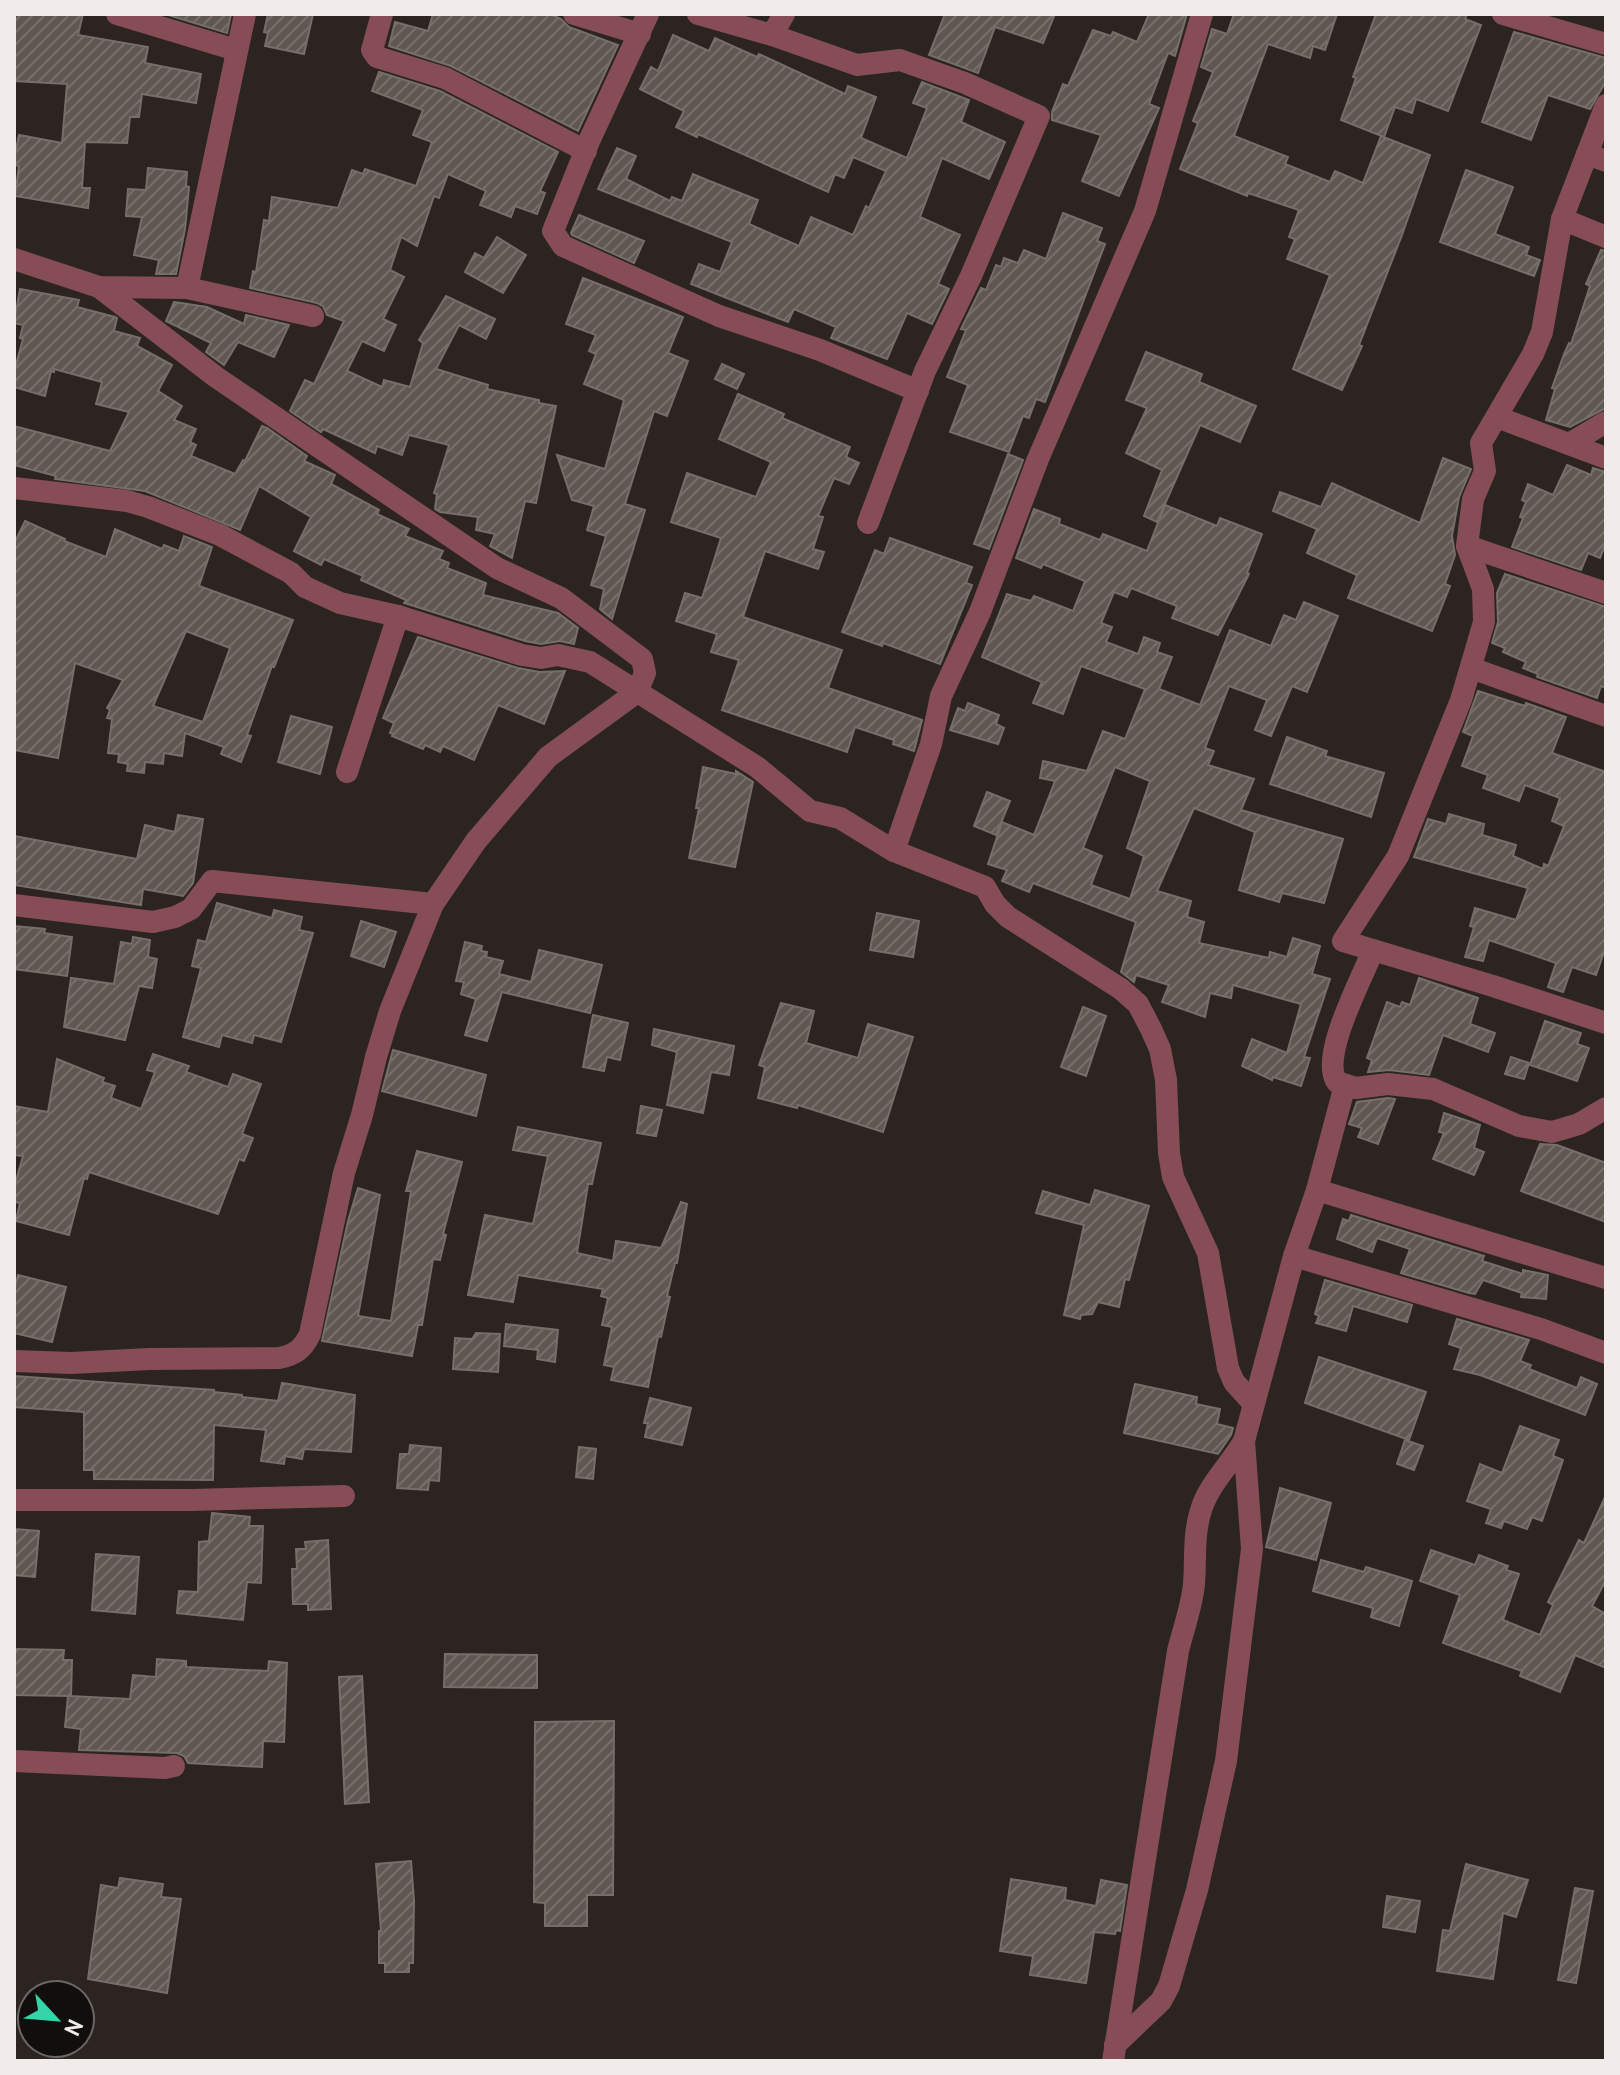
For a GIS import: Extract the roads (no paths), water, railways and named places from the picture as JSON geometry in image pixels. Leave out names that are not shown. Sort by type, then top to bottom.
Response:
[{"type":"street","points":[[117,14],[236,50]]},
{"type":"street","points":[[187,288],[206,210],[245,14]]},
{"type":"street","points":[[382,14],[372,50],[377,57],[445,78],[586,151]]},
{"type":"street","points":[[574,14],[644,24],[553,231],[563,246],[719,316],[820,350],[918,391]]},
{"type":"street","points":[[698,14],[772,35],[857,65],[900,60],[965,83],[1039,116],[918,391],[868,523]]},
{"type":"street","points":[[772,35],[784,14]]},
{"type":"street","points":[[894,851],[931,744],[941,696],[980,612],[1038,459],[1145,211],[1202,14]]},
{"type":"street","points":[[1503,14],[1606,44]]},
{"type":"street","points":[[1606,105],[1597,158],[1562,219],[1542,332],[1533,354],[1481,443],[1485,471],[1473,499],[1467,546],[1483,589],[1484,622],[1461,700],[1398,856],[1343,941],[1606,1023]]},
{"type":"street","points":[[1562,219],[1606,237]]},
{"type":"street","points":[[14,259],[99,287],[187,288],[313,316]]},
{"type":"street","points":[[14,1361],[71,1363],[279,1358],[292,1356],[301,1349],[310,1334],[341,1185],[376,1057],[390,1011],[433,904],[497,814],[548,757],[637,692],[645,673],[642,659],[588,616],[561,598],[497,568],[216,377],[99,287]]},
{"type":"street","points":[[1497,417],[1606,458]]},
{"type":"street","points":[[1569,444],[1606,422]]},
{"type":"street","points":[[14,488],[127,501],[148,507],[220,535],[291,573],[305,587],[340,603],[398,616],[522,655],[573,657],[607,671],[757,767],[810,811],[840,818],[894,851],[985,887],[995,904],[1008,917],[1121,989],[1138,1004],[1160,1049],[1166,1080],[1173,1177],[1208,1253],[1228,1368],[1234,1382],[1253,1403]]},
{"type":"street","points":[[1467,546],[1606,593]]},
{"type":"street","points":[[347,772],[398,616]]},
{"type":"street","points":[[1471,668],[1606,716]]},
{"type":"street","points":[[14,905],[153,922],[191,909],[212,881],[433,904]]},
{"type":"street","points":[[1373,950],[1332,1049],[1330,1069],[1337,1082],[1356,1088],[1388,1084],[1433,1089],[1519,1126],[1552,1132],[1579,1124],[1606,1108]]},
{"type":"street","points":[[1114,2053],[1161,2001],[1169,1986],[1197,1890],[1226,1761],[1252,1549],[1244,1441],[1345,1085]]},
{"type":"street","points":[[1317,1190],[1606,1278]]},
{"type":"street","points":[[1294,1256],[1541,1329],[1606,1353]]},
{"type":"street","points":[[1114,2053],[1178,1651],[1194,1586],[1194,1543],[1201,1509],[1216,1479],[1244,1441]]},
{"type":"street","points":[[14,1500],[344,1496]]},
{"type":"street","points":[[14,1761],[174,1766]]}]
